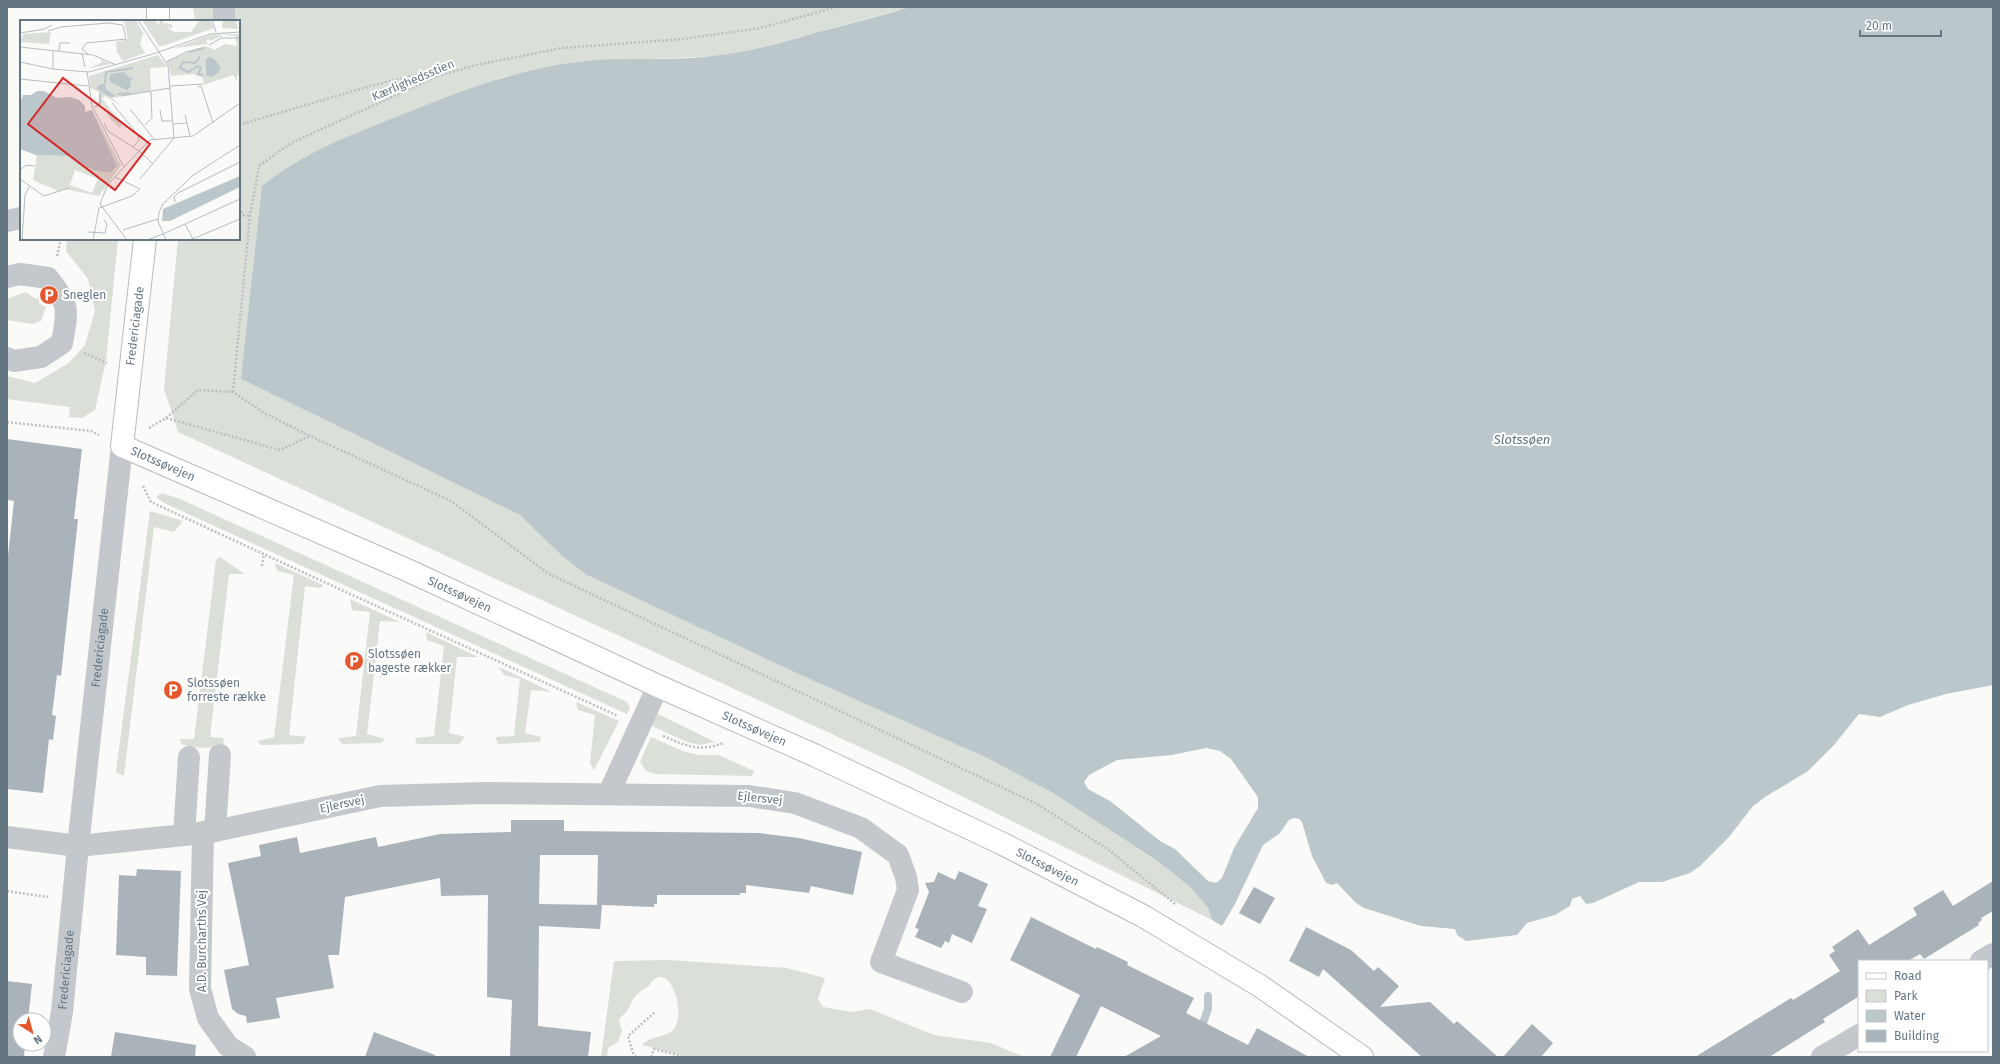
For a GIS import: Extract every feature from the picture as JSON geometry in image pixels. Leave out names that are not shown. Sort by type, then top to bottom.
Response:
[{"type":"main road","points":[[158,7],[158,20]]},
{"type":"main road","name":"Fredericiagade","points":[[122,446],[145,240]]},
{"type":"main road","name":"Slotssøvejen","points":[[122,446],[407,570],[1003,844],[1143,916],[1260,986],[1362,1057]]},
{"type":"street","points":[[224,7],[224,20]]},
{"type":"street","points":[[7,221],[20,218]]},
{"type":"street","points":[[7,277],[20,274],[48,278],[61,295],[67,313],[62,343],[41,357],[14,361],[7,358]]},
{"type":"street","name":"Fredericiagade","points":[[54,1057],[62,1012],[78,846],[122,446]]},
{"type":"street","points":[[609,793],[658,686]]},
{"type":"street","points":[[201,833],[220,755]]},
{"type":"street","points":[[189,757],[201,833]]},
{"type":"street","name":"Ejlersvej","points":[[7,837],[78,846],[201,833],[380,796],[485,793],[609,793],[749,796],[795,803],[861,828],[898,855],[906,877],[908,890],[881,962],[962,992]]},
{"type":"street","name":"A.D. Burcharths Vej","points":[[201,833],[200,989],[208,1018],[228,1046],[245,1057]]},
{"type":"street","points":[[1983,960],[1993,954]]},
{"type":"street","points":[[1822,1057],[1858,1036]]},
{"type":"path","name":"Kærlighedsstien","points":[[233,392],[250,216],[259,166],[291,143],[438,76],[476,65],[562,48],[683,39],[761,28],[836,7]]},
{"type":"path","points":[[240,125],[421,74],[438,76]]},
{"type":"path","points":[[240,210],[243,215],[250,216]]},
{"type":"path","points":[[57,259],[61,240]]},
{"type":"path","points":[[62,343],[130,374]]},
{"type":"path","points":[[7,422],[91,431],[122,446],[166,418],[198,390],[233,392],[264,413],[310,436],[451,501],[549,574],[1037,804],[1109,850],[1175,904]]},
{"type":"path","points":[[166,418],[280,450],[310,436]]},
{"type":"path","points":[[142,483],[151,502],[640,726],[692,748],[716,746],[754,729]]},
{"type":"path","points":[[262,566],[264,554]]},
{"type":"path","points":[[7,891],[73,901]]},
{"type":"path","points":[[636,1057],[633,1053],[628,1036],[655,1012]]},
{"type":"path","points":[[651,1057],[654,1049],[685,1057]]},
{"type":"green space","points":[[193,7],[910,7],[753,50],[719,56],[578,62],[536,69],[500,78],[356,133],[305,157],[276,175],[241,379],[520,515],[563,557],[587,575],[805,677],[987,758],[1053,793],[1156,860],[1189,886],[1208,908],[1212,920],[903,767],[178,432],[164,389],[178,240],[240,240],[240,20],[195,20]]},
{"type":"green space","points":[[67,240],[118,240],[106,361],[95,410],[82,418],[69,417],[70,407],[7,399],[7,376],[35,383],[69,363],[85,345],[95,311],[88,279],[66,251]]},
{"type":"green space","points":[[26,292],[36,299],[39,298],[39,303],[46,307],[41,321],[32,324],[7,320],[7,299]]},
{"type":"green space","points":[[162,493],[180,499],[627,702],[630,707],[627,714],[164,503],[156,497]]},
{"type":"green space","points":[[150,511],[183,521],[174,532],[154,527],[124,776],[116,772]]},
{"type":"green space","points":[[220,557],[245,574],[229,574],[210,737],[223,738],[224,743],[215,747],[191,747],[181,744],[180,739],[194,739],[216,560]]},
{"type":"green space","points":[[275,563],[323,585],[320,588],[305,586],[289,735],[306,737],[303,744],[261,745],[258,741],[274,737],[294,575],[277,571]]},
{"type":"green space","points":[[350,599],[400,622],[380,621],[367,734],[385,739],[381,743],[342,744],[338,738],[356,736],[370,612],[352,610]]},
{"type":"green space","points":[[426,632],[478,657],[457,657],[449,733],[465,737],[459,744],[417,744],[415,738],[434,736],[444,646],[427,640]]},
{"type":"green space","points":[[499,667],[552,692],[531,690],[525,733],[541,737],[540,742],[498,744],[495,737],[514,736],[520,679],[504,675]]},
{"type":"green space","points":[[576,702],[619,721],[594,770],[590,763],[595,715],[578,710]]},
{"type":"green space","points":[[656,713],[715,742],[700,745],[687,742],[652,726]]},
{"type":"green space","points":[[651,737],[685,752],[699,755],[719,755],[754,771],[752,776],[656,774],[646,771],[640,762]]},
{"type":"green space","points":[[669,960],[787,968],[825,978],[818,999],[823,1007],[852,1012],[870,1009],[934,1035],[991,1043],[1024,1057],[688,1057],[642,1045],[649,1040],[670,1032],[674,1029],[677,1023],[678,1007],[674,990],[665,978],[659,977],[634,998],[627,1011],[619,1020],[622,1031],[618,1042],[608,1048],[607,1057],[601,1057],[614,961]]},
{"type":"water","name":"Slotssøen","points":[[910,7],[1993,7],[1993,685],[1946,694],[1908,705],[1880,717],[1859,714],[1834,745],[1808,771],[1753,806],[1729,837],[1700,866],[1690,873],[1662,882],[1639,882],[1593,903],[1586,904],[1580,896],[1572,899],[1570,906],[1555,915],[1527,923],[1517,935],[1466,941],[1457,935],[1455,929],[1421,926],[1364,908],[1356,903],[1337,883],[1332,885],[1326,883],[1312,856],[1302,822],[1299,819],[1294,818],[1289,820],[1280,833],[1263,845],[1235,904],[1222,926],[1212,920],[1208,908],[1189,886],[1156,860],[1053,793],[987,758],[805,677],[587,575],[563,557],[520,515],[241,379],[262,186],[277,174],[311,154],[346,137],[444,98],[488,82],[532,70],[554,65],[595,60],[685,58],[733,53],[778,44]],"holes":[[[1206,748],[1220,751],[1231,759],[1258,797],[1258,808],[1234,848],[1222,878],[1216,883],[1208,881],[1175,849],[1160,841],[1110,801],[1088,789],[1084,782],[1089,775],[1117,760],[1172,755]]]},
{"type":"building","points":[[7,439],[82,449],[74,519],[78,519],[61,676],[57,675],[52,715],[56,716],[53,740],[49,739],[43,793],[7,789],[7,565],[14,501],[7,500]]},
{"type":"building","points":[[511,820],[564,820],[564,831],[758,833],[799,838],[862,852],[853,895],[811,886],[809,893],[746,885],[746,893],[740,893],[740,895],[657,895],[657,904],[654,904],[654,907],[602,905],[600,929],[539,926],[538,1026],[591,1032],[588,1057],[510,1057],[512,1000],[487,997],[488,895],[441,896],[440,878],[345,897],[339,955],[328,955],[334,988],[276,998],[280,1018],[247,1023],[246,1016],[238,1014],[232,1009],[224,970],[249,965],[228,863],[261,856],[259,845],[297,837],[300,853],[376,837],[378,847],[440,834],[511,832]],"holes":[[[540,855],[598,855],[597,905],[539,904]]]},
{"type":"building","points":[[137,869],[181,871],[177,976],[146,975],[146,957],[116,955],[119,875],[136,876]]},
{"type":"building","points":[[959,871],[988,884],[978,906],[987,909],[972,943],[952,934],[949,943],[945,941],[941,948],[915,937],[919,929],[915,928],[929,892],[925,883],[934,882],[938,872],[955,880]]},
{"type":"building","points":[[1993,881],[1993,911],[1981,918],[1982,920],[1978,923],[1979,925],[1924,959],[1920,954],[1910,960],[1858,960],[1858,997],[1823,1019],[1825,1022],[1769,1057],[1695,1057],[1791,998],[1793,1000],[1840,971],[1829,955],[1835,951],[1832,947],[1858,929],[1869,945],[1917,915],[1913,908],[1943,890],[1953,906]]},
{"type":"building","points":[[1254,887],[1275,898],[1260,924],[1239,913]]},
{"type":"building","points":[[1031,917],[1096,949],[1097,947],[1128,962],[1127,965],[1194,998],[1186,1013],[1248,1045],[1257,1028],[1309,1057],[1124,1057],[1161,1036],[1101,1006],[1076,1057],[1050,1057],[1080,995],[1010,960]]},
{"type":"building","points":[[1306,927],[1351,950],[1374,971],[1378,967],[1399,986],[1380,1007],[1430,1002],[1454,1024],[1457,1021],[1498,1057],[1422,1057],[1323,969],[1319,977],[1289,961]]},
{"type":"building","points":[[7,981],[32,984],[29,1012],[12,1012],[12,1052],[24,1052],[24,1057],[7,1057]]},
{"type":"building","points":[[1532,1024],[1553,1043],[1541,1057],[1503,1057]]},
{"type":"building","points":[[115,1032],[196,1045],[195,1057],[111,1057]]},
{"type":"building","points":[[374,1032],[435,1055],[434,1057],[365,1057]]},
{"type":"waterway","points":[[1200,1032],[1208,1009],[1208,996]]},
{"type":"place","name":"Sneglen","points":[[49,295]]},
{"type":"place","name":"Slotssøen bageste rækker","points":[[354,661]]},
{"type":"place","name":"Slotssøen forreste række","points":[[173,690]]}]
